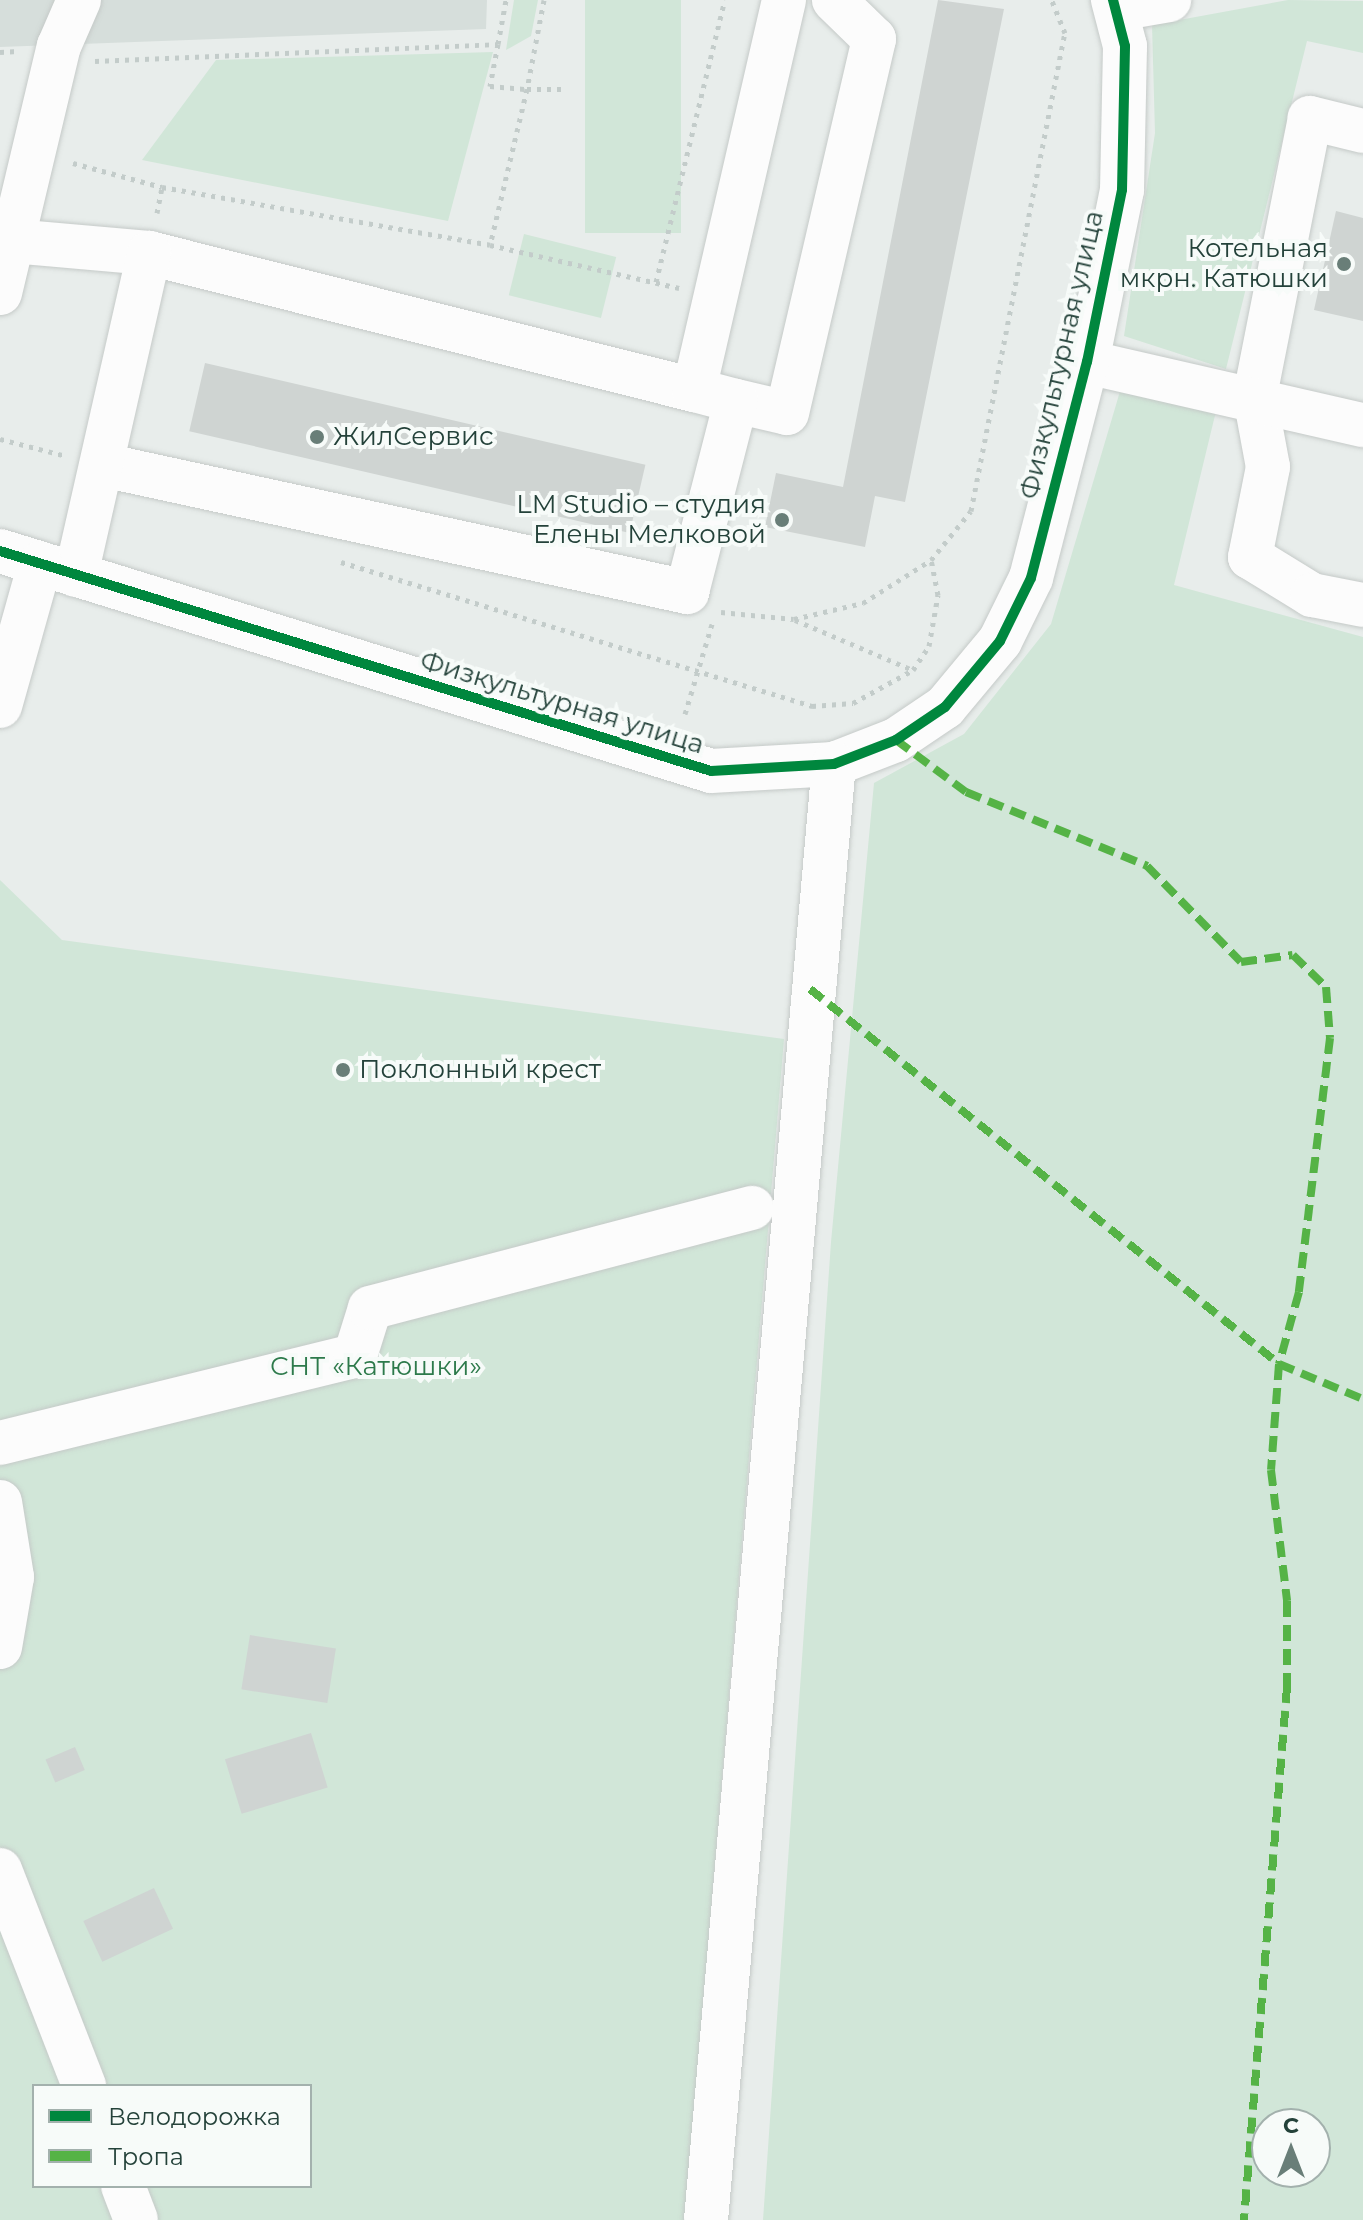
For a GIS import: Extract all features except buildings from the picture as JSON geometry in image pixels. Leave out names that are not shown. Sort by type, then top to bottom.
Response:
[{"type":"street","points":[[0,293],[5,242],[37,154],[59,58],[79,0]]},
{"type":"street","points":[[694,390],[784,0]]},
{"type":"street","points":[[5,242],[149,253],[787,413],[874,39],[834,0]]},
{"type":"street","points":[[1115,4],[1169,0]]},
{"type":"street","name":"Физкультурная улица","points":[[39,563],[644,755],[711,771],[834,764],[896,740],[945,707],[1000,641],[1031,578],[1087,362],[1125,146],[1125,46],[1115,4]]},
{"type":"street","points":[[1363,131],[1310,118],[1255,397],[1268,467],[1250,557],[1312,595],[1363,605]]},
{"type":"street","points":[[0,706],[39,563],[103,465],[149,253]]},
{"type":"street","points":[[1087,362],[1255,397],[1363,425]]},
{"type":"street","points":[[103,465],[702,602],[736,401]]},
{"type":"street","points":[[706,2220],[834,764]]},
{"type":"street","points":[[0,1443],[355,1356],[370,1308],[752,1208]]},
{"type":"street","points":[[0,1502],[12,1577],[0,1647]]},
{"type":"street","points":[[0,1870],[83,2084]]},
{"type":"street","points":[[124,2188],[136,2220]]},
{"type":"path","points":[[506,0],[490,86],[562,89]]},
{"type":"path","points":[[490,245],[527,89],[544,0]]},
{"type":"path","points":[[37,154],[162,187],[490,245],[656,282],[725,0]]},
{"type":"path","points":[[794,619],[863,603],[931,560],[971,511],[1065,33],[1052,0]]},
{"type":"path","points":[[59,58],[498,44]]},
{"type":"path","points":[[149,253],[162,187]]},
{"type":"path","points":[[0,439],[103,465]]},
{"type":"path","points":[[325,557],[698,674],[812,706],[853,703],[913,670],[929,646],[938,595],[931,560]]},
{"type":"path","points":[[685,714],[698,674],[702,602],[794,619],[913,670]]},
{"type":"shaded area","points":[[0,0],[487,0],[486,29],[0,47]]},
{"type":"green space","points":[[514,0],[538,0],[531,36],[506,50]]},
{"type":"green space","points":[[585,0],[681,0],[681,233],[585,233]]},
{"type":"green space","points":[[1288,0],[1363,1],[1363,53],[1307,41],[1226,369],[1124,336],[1155,133],[1152,25]]},
{"type":"green space","points":[[493,52],[448,221],[142,160],[216,60]]},
{"type":"green space","points":[[524,234],[616,257],[601,318],[509,295]]},
{"type":"green space","points":[[1121,388],[1217,407],[1174,585],[1363,637],[1363,2220],[763,2220],[831,1242],[874,783],[964,734],[1051,624]]},
{"type":"green space","name":"СНТ «Катюшки»","points":[[0,880],[62,940],[784,1039],[685,2220],[0,2220]]},
{"type":"marked path","points":[[896,740],[966,792],[1147,866],[1241,962],[1293,955],[1326,987],[1330,1038],[1299,1292],[1279,1364],[1271,1470],[1287,1601],[1287,1687],[1244,2220]]},
{"type":"marked path","points":[[810,989],[1279,1364],[1363,1399]]},
{"type":"cycle path","points":[[0,551],[711,771],[834,764],[896,740],[945,707],[1000,641],[1031,578],[1087,362],[1122,190],[1125,46],[1113,0]]},
{"type":"place","name":"Котельная мкрн. Катюшки","points":[[1344,264]]},
{"type":"place","name":"ЖилСервис","points":[[317,437]]},
{"type":"place","name":"LM Studio – студия Елены Мелковой","points":[[782,520]]},
{"type":"place","name":"Поклонный крест","points":[[343,1070]]}]
